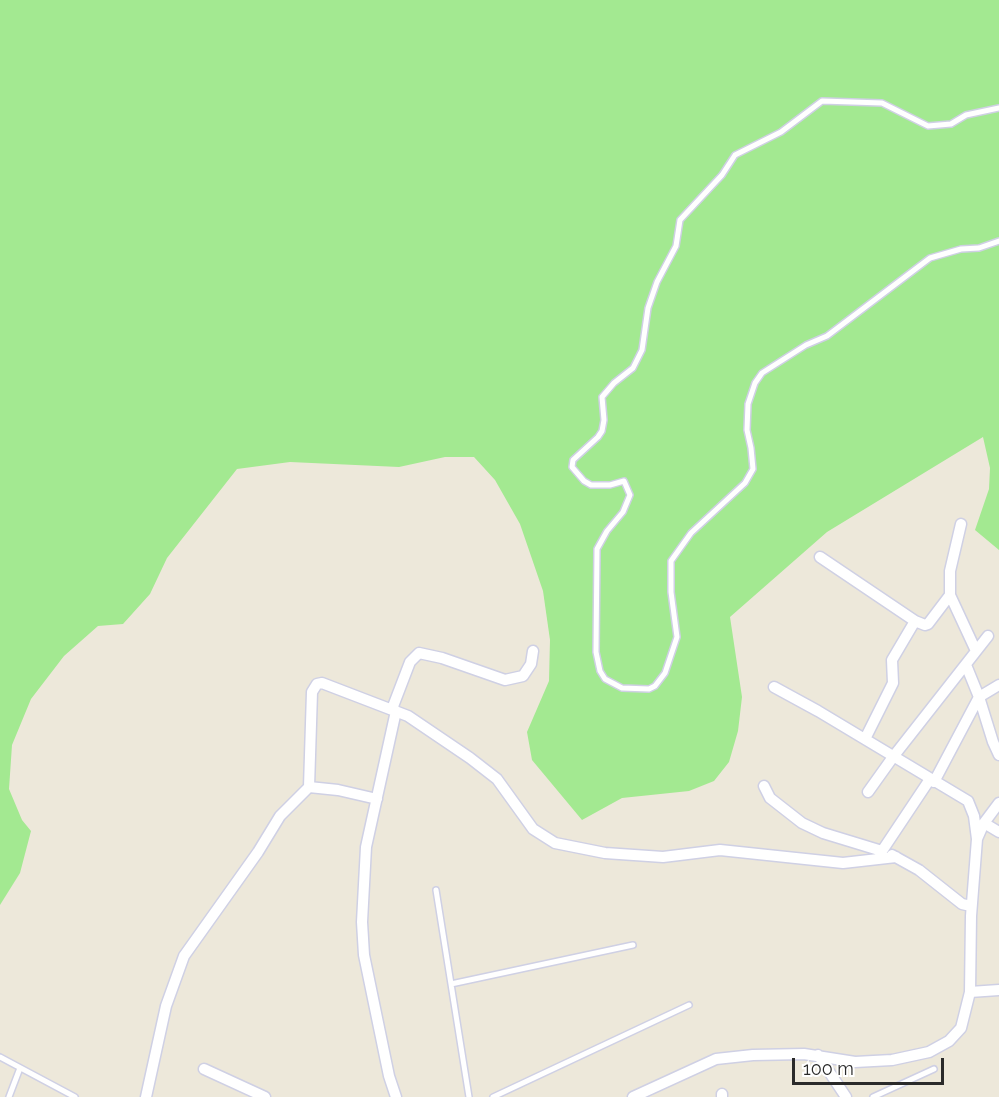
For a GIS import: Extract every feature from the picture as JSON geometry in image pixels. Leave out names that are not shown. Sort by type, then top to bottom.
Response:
[{"type":"street","points":[[820,557],[915,621],[927,625],[947,599],[950,571],[962,524]]},
{"type":"street","points":[[947,599],[976,651]]},
{"type":"street","points":[[865,739],[892,685],[892,660],[915,621]]},
{"type":"street","points":[[868,792],[988,636]]},
{"type":"street","points":[[396,1097],[389,1076],[364,955],[362,922],[364,863],[394,710],[410,663],[419,653],[442,658],[505,680],[523,676],[531,664],[533,651]]},
{"type":"street","points":[[966,665],[999,755]]},
{"type":"street","points":[[146,1097],[166,1006],[184,956],[258,852],[280,816],[309,787],[312,692],[317,684],[322,683],[408,716],[462,752],[497,779],[533,829],[555,843],[605,853],[663,857],[720,850],[843,863],[896,858]]},
{"type":"street","points":[[882,851],[932,781],[979,697],[999,685]]},
{"type":"street","points":[[633,1097],[716,1059],[753,1055],[818,1055],[855,1062],[892,1060],[929,1052],[949,1041],[960,1028],[970,992],[971,906],[977,839],[974,816],[968,801],[774,687]]},
{"type":"street","points":[[764,786],[770,798],[802,823],[823,833],[882,851],[919,870],[962,904],[971,906]]},
{"type":"street","points":[[309,787],[338,790],[377,799]]},
{"type":"street","points":[[977,839],[984,823],[999,803]]},
{"type":"street","points":[[984,823],[999,832]]},
{"type":"street","points":[[970,992],[998,991]]},
{"type":"street","points":[[818,1055],[846,1097]]},
{"type":"street","points":[[204,1069],[265,1097]]},
{"type":"lane","points":[[999,108],[966,115],[951,124],[928,126],[882,103],[822,101],[781,132],[735,155],[722,175],[680,220],[675,246],[657,282],[648,309],[642,350],[633,368],[614,383],[602,397],[604,420],[602,431],[573,460],[572,467],[584,481],[591,485],[610,485],[624,481],[630,495],[623,512],[607,531],[597,549],[596,652],[600,671],[605,679],[622,688],[649,689],[655,686],[665,673],[677,638],[671,592],[671,561],[691,533],[746,483],[753,469],[747,430],[748,404],[755,383],[762,373],[806,345],[827,336],[874,298],[930,258],[962,249],[979,248],[999,241]]},
{"type":"lane","points":[[436,891],[469,1097]]},
{"type":"lane","points":[[451,984],[633,945]]},
{"type":"lane","points":[[493,1097],[689,1005]]},
{"type":"lane","points":[[0,1057],[75,1097]]},
{"type":"lane","points":[[9,1097],[20,1068]]},
{"type":"lane","points":[[873,1097],[933,1069]]},
{"type":"green space","points":[[0,0],[999,0],[999,550],[975,530],[989,489],[990,468],[983,437],[827,532],[730,617],[742,697],[738,731],[729,762],[714,781],[689,791],[622,798],[582,820],[532,760],[527,732],[549,681],[550,640],[543,591],[520,524],[495,480],[474,457],[445,457],[399,467],[290,462],[237,469],[167,558],[150,594],[123,624],[98,626],[64,656],[31,699],[12,745],[9,789],[22,820],[31,831],[20,873],[0,905]]}]
